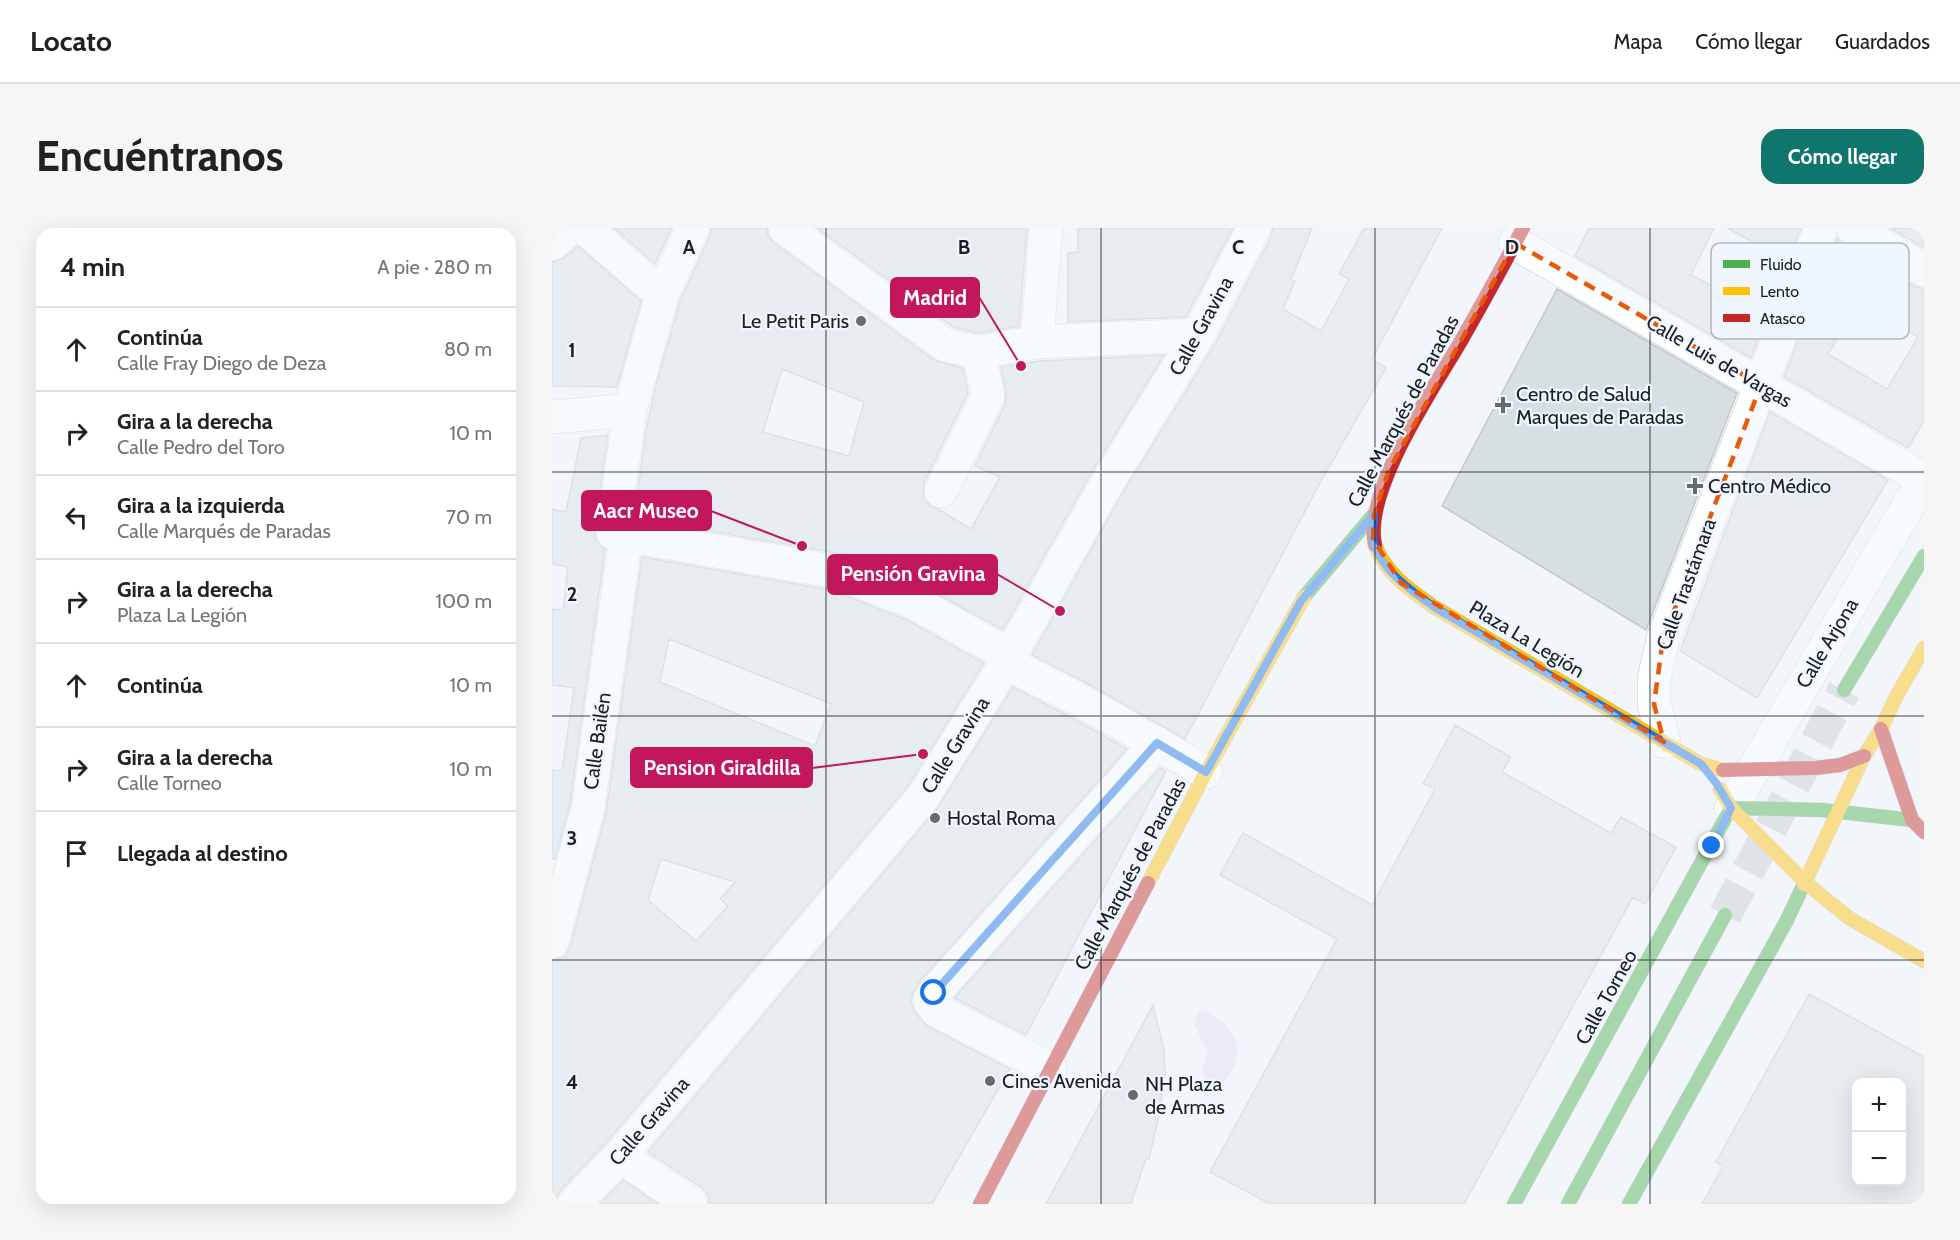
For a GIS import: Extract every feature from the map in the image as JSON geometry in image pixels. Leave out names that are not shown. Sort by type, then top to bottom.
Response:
[{"type":"main road","name":"Calle Marqués de Paradas","points":[[980,1204],[1206,772],[1301,601],[1374,514],[1389,470],[1519,235]]},
{"type":"main road","name":"Plaza La Legión","points":[[1374,514],[1373,539],[1382,559],[1401,583],[1434,607],[1701,764]]},
{"type":"main road","name":"Calle Arjona","points":[[1844,690],[1924,556]]},
{"type":"main road","points":[[1629,1204],[1806,883],[1864,756],[1924,648]]},
{"type":"main road","points":[[1881,729],[1912,820],[1924,832]]},
{"type":"main road","points":[[1701,764],[1726,771],[1815,768],[1840,765],[1864,756]]},
{"type":"main road","points":[[1701,764],[1731,808],[1806,883],[1849,918],[1924,961]]},
{"type":"main road","points":[[1731,808],[1840,811],[1912,820]]},
{"type":"main road","name":"Calle Torneo","points":[[1514,1204],[1731,808]]},
{"type":"main road","points":[[1568,1204],[1725,915]]},
{"type":"street","points":[[552,244],[570,228]]},
{"type":"street","points":[[585,228],[662,295]]},
{"type":"street","name":"Calle Bailén","points":[[552,942],[559,891],[588,808],[620,534],[630,410],[662,295],[693,228]]},
{"type":"street","points":[[785,228],[945,345],[979,352],[1037,342],[1198,334]]},
{"type":"street","points":[[1037,342],[1046,228]]},
{"type":"street","name":"Calle Gravina","points":[[574,1204],[620,1156],[923,797],[1006,663],[1106,485],[1198,334],[1254,228]]},
{"type":"street","name":"Calle Trastámara","points":[[1815,243],[1821,228]]},
{"type":"street","points":[[1853,228],[1878,243]]},
{"type":"street","name":"Calle Luis de Vargas","points":[[1519,235],[1761,385],[1924,479]]},
{"type":"street","points":[[1909,261],[1924,270]]},
{"type":"street","name":"Calle Trastámara","points":[[1664,742],[1654,704],[1654,679],[1663,639],[1779,339]]},
{"type":"street","points":[[941,491],[988,396],[979,352]]},
{"type":"street","points":[[552,417],[630,410]]},
{"type":"street","name":"Calle Arjona","points":[[1731,808],[1924,479]]},
{"type":"street","points":[[620,534],[836,572],[917,604],[998,649],[1006,663],[1078,699],[1206,772]]},
{"type":"street","points":[[1050,1069],[936,1010],[930,1001],[934,993],[1157,743]]},
{"type":"street","points":[[620,1156],[691,1204]]},
{"type":"highlighted area","points":[[1515,243],[1761,385],[1663,639],[1654,704],[1664,742],[1401,583],[1373,539],[1374,514],[1389,470]]},
{"type":"shaded area","points":[[1206,1011],[1226,1025],[1236,1043],[1236,1060],[1233,1069],[1229,1076],[1216,1084],[1208,1082],[1202,1072],[1207,1052],[1194,1024],[1198,1012]]},
{"type":"building","points":[[614,228],[672,228],[655,264]]},
{"type":"building","points":[[711,228],[767,228],[768,236],[774,243],[934,360],[963,368],[968,393],[924,483],[923,499],[932,507],[971,529],[1000,477],[975,466],[1005,404],[1006,392],[1001,367],[1039,361],[1164,355],[1090,475],[1003,630],[926,588],[843,554],[634,518],[646,431],[656,385],[680,301],[710,236]],"holes":[[[782,369],[864,402],[849,456],[763,432]]]},
{"type":"building","points":[[817,228],[1027,228],[1019,326],[979,333],[953,327]]},
{"type":"building","points":[[1078,228],[1233,228],[1186,317],[1068,322],[1068,253],[1078,252]]},
{"type":"building","points":[[1273,228],[1312,228],[1291,280],[1295,281],[1283,309],[1321,331],[1349,279],[1339,274],[1364,228],[1442,228],[1372,359],[1386,368],[1321,481],[1185,739],[1087,683],[1032,655],[1122,494],[1215,344],[1271,237]]},
{"type":"building","points":[[1589,228],[1714,228],[1691,275],[1711,285],[1711,335],[1575,256]]},
{"type":"building","points":[[1727,228],[1801,228],[1795,243],[1754,243]]},
{"type":"building","points":[[1890,228],[1924,228],[1924,248]]},
{"type":"building","points":[[578,246],[641,301],[617,387],[552,386],[552,262],[564,258]]},
{"type":"building","points":[[1909,283],[1924,289],[1924,421],[1908,448],[1784,377],[1798,339],[1837,339],[1828,354],[1887,389],[1918,337],[1909,331]]},
{"type":"building","points":[[1557,289],[1737,393],[1646,630],[1442,506]]},
{"type":"building","points":[[1718,339],[1758,339],[1751,358]]},
{"type":"building","points":[[1770,412],[1888,480],[1757,698],[1680,651]]},
{"type":"building","points":[[608,435],[594,530],[596,540],[605,549],[570,804],[555,859],[552,858],[552,770],[562,771],[574,688],[552,685],[552,609],[563,610],[568,567],[552,564],[552,509],[566,512],[581,438]]},
{"type":"building","points":[[642,557],[831,590],[909,621],[984,663],[908,786],[606,1143],[560,1191],[556,1204],[552,1204],[552,960],[565,956],[570,947],[606,813]],"holes":[[[669,639],[831,704],[815,746],[660,682]],[[661,859],[735,882],[720,899],[728,906],[696,941],[648,900]]]},
{"type":"building","points":[[1013,687],[1127,749],[920,981],[913,993],[911,1002],[914,1011],[927,1026],[1010,1069],[932,1204],[710,1204],[708,1195],[702,1188],[648,1152],[937,809]]},
{"type":"building","points":[[1455,725],[1511,757],[1502,772],[1611,833],[1621,817],[1676,847],[1645,904],[1633,897],[1464,1204],[1270,1204],[1210,1172],[1337,939],[1220,875],[1243,833],[1372,905],[1435,789],[1423,784]]},
{"type":"building","points":[[1160,768],[1166,771],[1026,1035],[954,998]]},
{"type":"building","points":[[1809,994],[1924,1057],[1924,1204],[1702,1204],[1723,1166],[1716,1162]]},
{"type":"building","name":"NH Plaza de Armas","points":[[1153,1005],[1164,1049],[1165,1075],[1149,1159],[1146,1158],[1131,1204],[1046,1204]]},
{"type":"building","points":[[623,1180],[658,1204],[600,1204]]},
{"type":"tunnel","points":[[1725,915],[1844,690]]},
{"type":"traffic: fast","points":[[1304,597],[1374,514]]},
{"type":"traffic: fast","points":[[1844,690],[1924,556]]},
{"type":"traffic: fast","points":[[1731,808],[1822,810],[1912,820]]},
{"type":"traffic: fast","points":[[1514,1204],[1731,808]]},
{"type":"traffic: fast","points":[[1629,1204],[1786,922],[1804,884]]},
{"type":"traffic: fast","points":[[1568,1204],[1725,915]]},
{"type":"traffic: slow","points":[[1375,545],[1392,573],[1434,607],[1701,764],[1723,770]]},
{"type":"traffic: slow","points":[[1148,883],[1206,772],[1304,597]]},
{"type":"traffic: slow","points":[[1804,884],[1864,756],[1924,648]]},
{"type":"traffic: slow","points":[[1720,789],[1731,808],[1806,883],[1849,918],[1924,961]]},
{"type":"traffic: jam","points":[[1375,545],[1374,523],[1379,497],[1403,441],[1523,228]]},
{"type":"traffic: jam","points":[[1881,729],[1912,820],[1924,832]]},
{"type":"traffic: jam","points":[[1723,770],[1815,768],[1840,765],[1864,756]]},
{"type":"traffic: jam","points":[[980,1204],[1148,883]]},
{"type":"place","name":"Le Petit Paris","points":[[861,321]]},
{"type":"place","name":"Madrid","points":[[1021,366]]},
{"type":"place","name":"Centro de Salud Marques de Paradas","points":[[1503,405]]},
{"type":"place","name":"Centro Médico","points":[[1695,486]]},
{"type":"place","name":"Aacr Museo","points":[[802,546]]},
{"type":"place","name":"Pensión Gravina","points":[[1060,611]]},
{"type":"place","name":"Pension Giraldilla","points":[[923,754]]},
{"type":"place","name":"Hostal Roma","points":[[935,818]]},
{"type":"place","name":"Cines Avenida","points":[[990,1081]]},
{"type":"place","name":"NH Plaza de Armas","points":[[1133,1095]]},
{"type":"route","points":[[934,993],[1157,743],[1206,772],[1301,601],[1374,514],[1373,539],[1382,559],[1401,583],[1434,607],[1701,764],[1731,808],[1712,846]]}]
